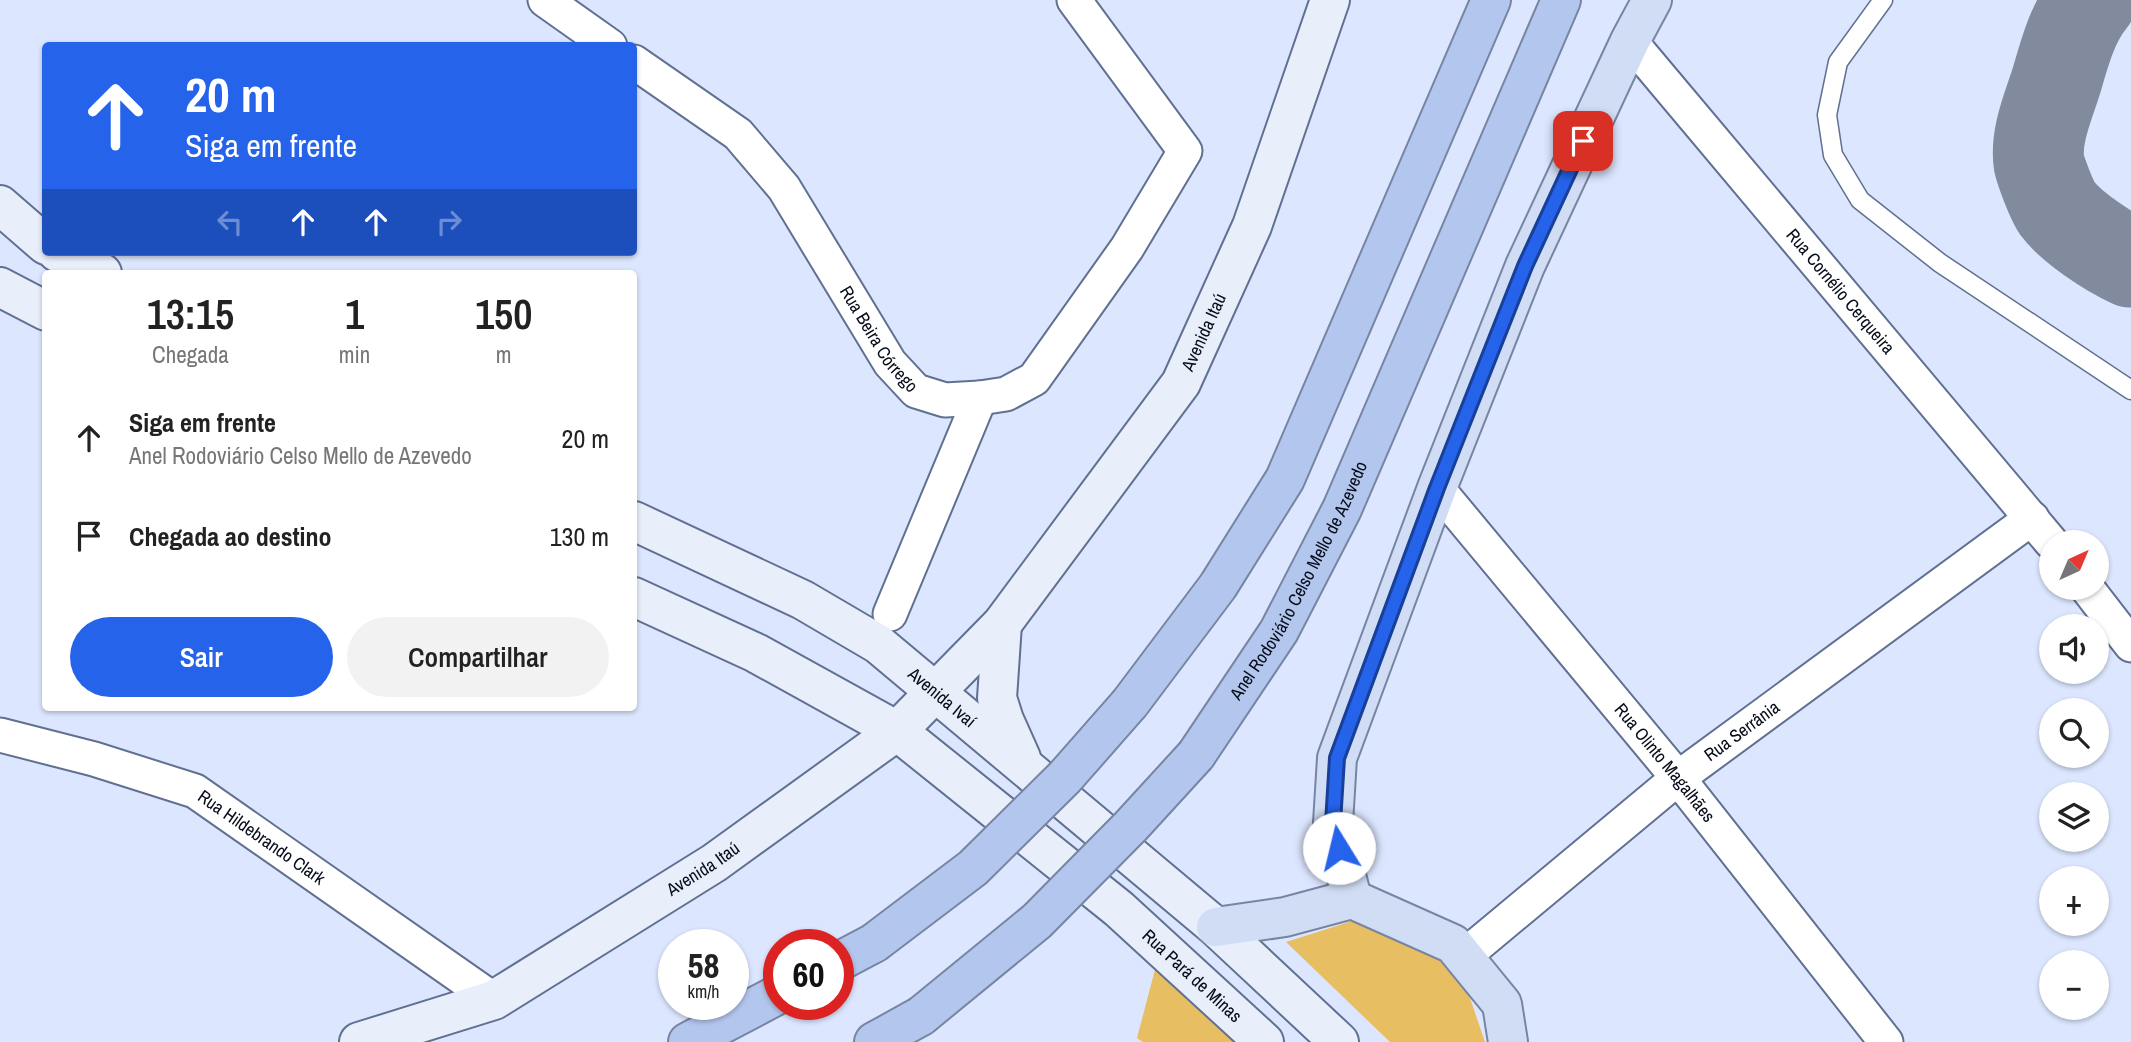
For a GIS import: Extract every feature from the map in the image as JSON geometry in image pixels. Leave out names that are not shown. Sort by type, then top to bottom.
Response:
[{"type":"highway","points":[[854,954],[874,943],[973,868],[1065,777],[1130,703],[1218,586],[1285,479],[1491,0]]},
{"type":"highway","name":"Anel Rodoviário Celso Mello de Azevedo","points":[[874,1042],[921,1016],[1037,921],[1131,826],[1196,755],[1279,631],[1342,509],[1561,0]]},
{"type":"highway","points":[[688,1042],[763,1002]]},
{"type":"main road","name":"Avenida Itaú","points":[[359,1042],[495,1000],[714,863],[897,731],[1002,624],[1181,383],[1252,226],[1330,0]]},
{"type":"main road","points":[[1352,899],[1333,823],[1337,758],[1437,488],[1525,266],[1630,41],[1652,0]]},
{"type":"main road","points":[[0,205],[42,242]]},
{"type":"main road","points":[[66,256],[96,270]]},
{"type":"main road","points":[[0,287],[42,309]]},
{"type":"main road","name":"Avenida Ivaí","points":[[637,522],[803,600],[878,644],[1216,927]]},
{"type":"main road","points":[[637,598],[756,653],[897,731]]},
{"type":"main road","points":[[1002,624],[997,698],[1025,766]]},
{"type":"main road","name":"Rua Pará de Minas","points":[[897,731],[1119,909],[1264,1042]]},
{"type":"main road","points":[[1216,927],[1285,917],[1352,899],[1452,944],[1502,1004],[1508,1042]]},
{"type":"main road","points":[[1216,927],[1339,1042]]},
{"type":"street","points":[[545,0],[604,42]]},
{"type":"street","name":"Rua Beira Córrego","points":[[637,64],[738,134],[784,188],[890,363],[916,391],[945,400],[980,398],[1006,394],[1034,379],[1128,248],[1185,151],[1074,0]]},
{"type":"street","name":"Rua Cornélio Cerqueira","points":[[1630,41],[2042,530]]},
{"type":"street","points":[[890,614],[980,398]]},
{"type":"street","name":"Rua Olinto Magalhães","points":[[1437,488],[1678,778],[1886,1042]]},
{"type":"street","name":"Rua Serrânia","points":[[1463,957],[1678,778],[2039,532]]},
{"type":"street","points":[[2096,600],[2131,645]]},
{"type":"street","name":"Rua Hildebrando Clark","points":[[0,735],[94,759],[195,791],[495,1000]]},
{"type":"lane","points":[[1883,0],[1838,62],[1827,115],[1833,155],[1860,200],[1940,264],[2131,390]]},
{"type":"shaded area","points":[[1355,920],[1458,963],[1485,1042],[1390,1042],[1286,942]]},
{"type":"shaded area","points":[[1157,962],[1239,1042],[1143,1042],[1137,1038]]},
{"type":"taxiway","points":[[2091,0],[2074,27],[2063,58],[2041,131],[2039,163],[2052,199],[2064,216],[2091,239],[2131,262]]},
{"type":"route","points":[[1339,848],[1333,823],[1337,758],[1437,488],[1525,266],[1583,141]]}]
